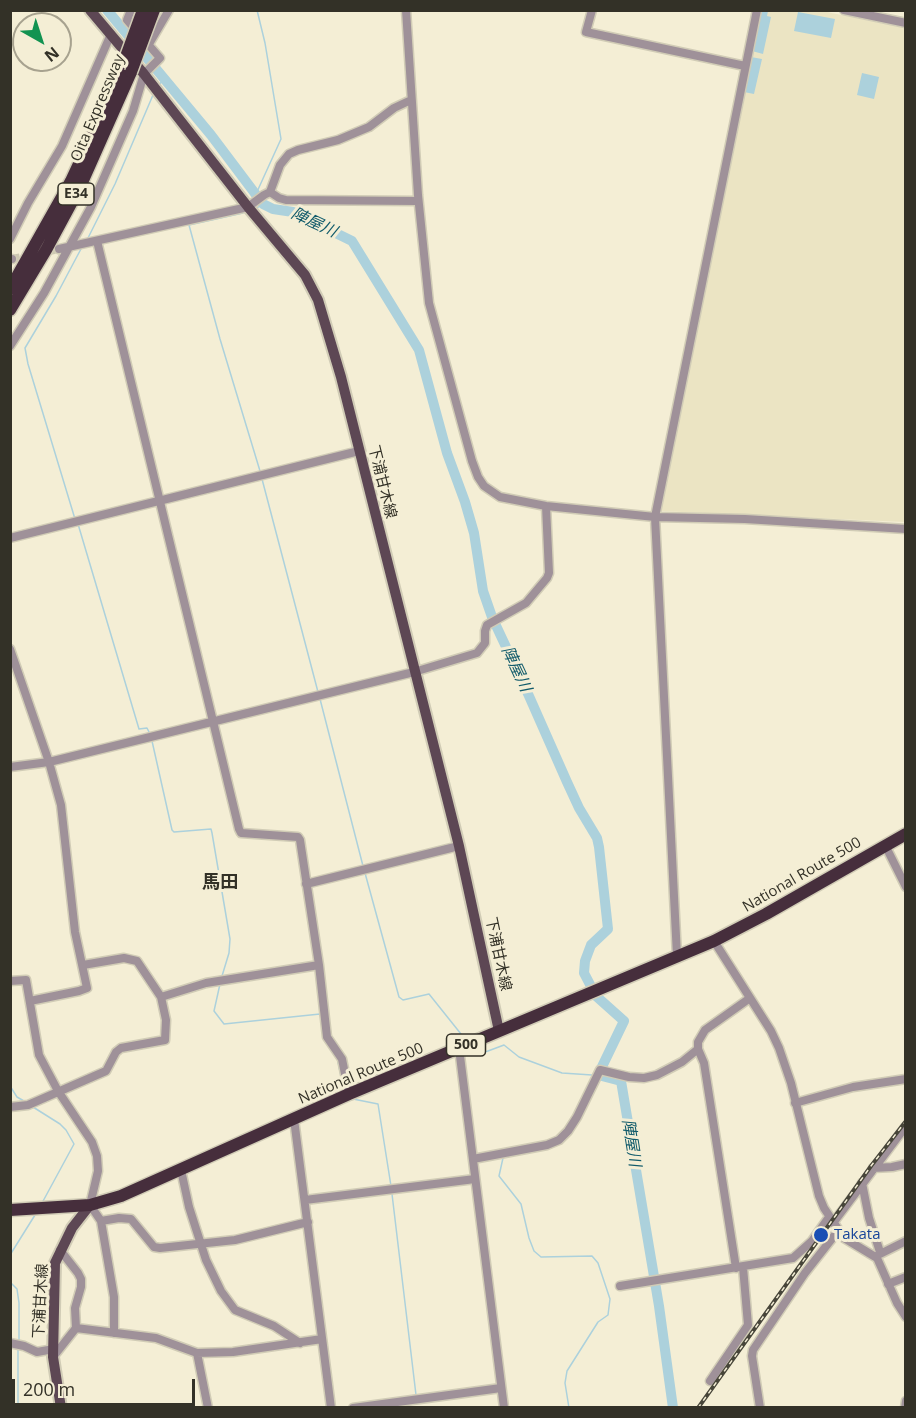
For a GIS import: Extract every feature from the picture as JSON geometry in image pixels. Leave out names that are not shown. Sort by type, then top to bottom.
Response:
[{"type":"highway","name":"Oita Expressway","points":[[10,310],[67,211],[97,151],[127,67],[143,10]]},
{"type":"highway","name":"Oita Expressway","points":[[10,289],[70,181],[154,10]]},
{"type":"highway","name":"National Route 500","points":[[10,1210],[90,1205],[121,1196],[349,1095],[714,941],[906,834]]},
{"type":"main road","name":"下浦甘木線","points":[[90,10],[250,205],[305,275],[318,300],[330,335],[459,846],[499,1031]]},
{"type":"main road","name":"下浦甘木線","points":[[61,1407],[53,1353],[56,1263],[72,1228],[90,1205]]},
{"type":"street","points":[[10,346],[44,293],[114,157],[133,111],[144,74],[160,58],[127,20],[131,10]]},
{"type":"street","points":[[149,44],[169,10]]},
{"type":"street","points":[[406,10],[418,201],[431,313],[478,477],[490,491],[500,497],[546,506],[655,517],[745,519],[906,528]]},
{"type":"street","points":[[592,10],[586,32],[745,66]]},
{"type":"street","points":[[677,956],[655,517],[757,10]]},
{"type":"street","points":[[844,10],[906,23]]},
{"type":"street","points":[[10,239],[13,226],[62,146],[111,34]]},
{"type":"street","points":[[59,249],[250,205],[267,193],[280,165],[289,154],[339,140],[369,127],[394,108],[411,100]]},
{"type":"street","points":[[267,193],[286,200],[418,201]]},
{"type":"street","points":[[97,241],[241,833],[298,837],[300,840],[319,965],[327,1037],[342,1059],[349,1095]]},
{"type":"street","points":[[10,538],[359,452]]},
{"type":"street","points":[[10,767],[49,762],[213,722],[414,672],[480,651],[485,643],[485,631],[488,625],[526,603],[547,578],[549,573],[546,506]]},
{"type":"street","points":[[10,649],[49,762],[61,805],[75,932],[87,988],[30,1000]]},
{"type":"street","points":[[885,845],[906,887]]},
{"type":"street","points":[[306,884],[459,846]]},
{"type":"street","points":[[714,941],[780,1048],[819,1197],[834,1224],[855,1246],[878,1255],[906,1241]]},
{"type":"street","points":[[10,1107],[28,1105],[106,1071],[116,1052],[121,1048],[165,1040],[166,1020],[161,997],[137,961],[133,958],[124,958],[83,965]]},
{"type":"street","points":[[161,997],[206,983],[319,965]]},
{"type":"street","points":[[10,981],[26,980],[39,1055],[58,1091],[92,1142],[97,1156],[98,1171],[90,1205],[101,1221],[114,1297],[114,1333]]},
{"type":"street","points":[[710,1381],[748,1325],[703,1057],[698,1049],[698,1042],[705,1030],[750,998]]},
{"type":"street","points":[[459,1048],[504,1407]]},
{"type":"street","points":[[473,1159],[547,1145],[558,1140],[568,1131],[577,1117],[600,1070],[628,1077],[644,1078],[682,1062],[698,1049]]},
{"type":"street","points":[[795,1103],[853,1088],[906,1079]]},
{"type":"street","points":[[294,1119],[331,1407]]},
{"type":"street","points":[[760,1407],[753,1350],[862,1183],[906,1126]]},
{"type":"street","points":[[873,1168],[906,1164]]},
{"type":"street","points":[[181,1170],[200,1243],[214,1279],[235,1310],[274,1326],[300,1343]]},
{"type":"street","points":[[305,1200],[475,1179]]},
{"type":"street","points":[[862,1183],[878,1255],[888,1284],[906,1317]]},
{"type":"street","points":[[101,1221],[131,1219],[154,1246],[160,1248],[235,1240],[308,1222]]},
{"type":"street","points":[[620,1286],[793,1258],[834,1224]]},
{"type":"street","points":[[10,1343],[37,1352],[53,1353],[76,1328],[75,1308],[81,1280],[60,1250]]},
{"type":"street","points":[[888,1284],[906,1277]]},
{"type":"street","points":[[76,1328],[156,1338],[197,1353],[233,1352],[322,1340]]},
{"type":"street","points":[[197,1353],[208,1407]]},
{"type":"street","points":[[353,1407],[501,1388]]},
{"type":"street","points":[[905,1407],[906,1401]]},
{"type":"shaded area","points":[[761,11],[822,11],[905,28],[905,522],[660,511]]},
{"type":"water","points":[[761,11],[768,11],[767,16],[771,17],[763,54],[752,51]]},
{"type":"water","points":[[798,12],[835,19],[831,38],[794,31]]},
{"type":"water","points":[[751,57],[762,59],[754,94],[744,92]]},
{"type":"water","points":[[862,73],[879,77],[874,99],[857,95]]},
{"type":"waterway","name":"陣屋川","points":[[107,10],[211,135],[263,204],[273,209],[293,212],[352,241],[419,350],[447,453],[474,533],[483,591],[492,617],[579,808],[597,838],[608,929],[591,945],[585,961],[584,973],[596,996],[624,1021],[598,1075],[621,1081],[659,1306],[673,1408]]},
{"type":"waterway","points":[[256,194],[281,139],[265,43],[257,10]]},
{"type":"waterway","points":[[158,86],[164,79]]},
{"type":"waterway","points":[[88,238],[115,184],[153,95]]},
{"type":"waterway","name":"陣屋川","points":[[257,208],[263,204]]},
{"type":"waterway","points":[[243,213],[189,225],[220,339],[260,471]]},
{"type":"waterway","points":[[75,519],[25,348],[82,247]]},
{"type":"waterway","points":[[262,479],[318,692]]},
{"type":"waterway","points":[[78,524],[139,729],[147,728],[150,734]]},
{"type":"waterway","points":[[320,699],[363,866]]},
{"type":"waterway","points":[[152,741],[172,830],[174,832],[211,829],[230,939],[229,953],[222,976]]},
{"type":"waterway","points":[[365,873],[399,997],[403,1000],[429,994],[465,1039]]},
{"type":"waterway","points":[[220,984],[214,1011],[224,1024],[320,1014],[321,1018]]},
{"type":"waterway","points":[[472,1047],[480,1054],[504,1045],[519,1057],[562,1073],[592,1075]]},
{"type":"waterway","points":[[338,1062],[344,1090]]},
{"type":"waterway","points":[[10,1086],[17,1097],[24,1101]]},
{"type":"waterway","points":[[353,1099],[378,1104],[391,1186]]},
{"type":"waterway","points":[[33,1107],[60,1124],[74,1144],[42,1203]]},
{"type":"waterway","points":[[503,1158],[499,1176],[521,1204],[534,1251],[541,1257],[592,1256],[598,1263],[610,1299],[608,1315],[598,1322],[567,1371],[565,1383],[569,1408]]},
{"type":"waterway","points":[[392,1194],[416,1395]]},
{"type":"waterway","points":[[10,1255],[35,1215]]},
{"type":"waterway","points":[[10,1282],[17,1289],[19,1341]]},
{"type":"waterway","points":[[18,1348],[18,1408]]},
{"type":"tunnel","points":[[12,259],[59,249]]},
{"type":"railway","points":[[698,1408],[871,1166],[906,1121]]},
{"type":"place","name":"Takata","points":[[821,1235]]},
{"type":"district","name":"馬田","points":[[220,883]]}]
